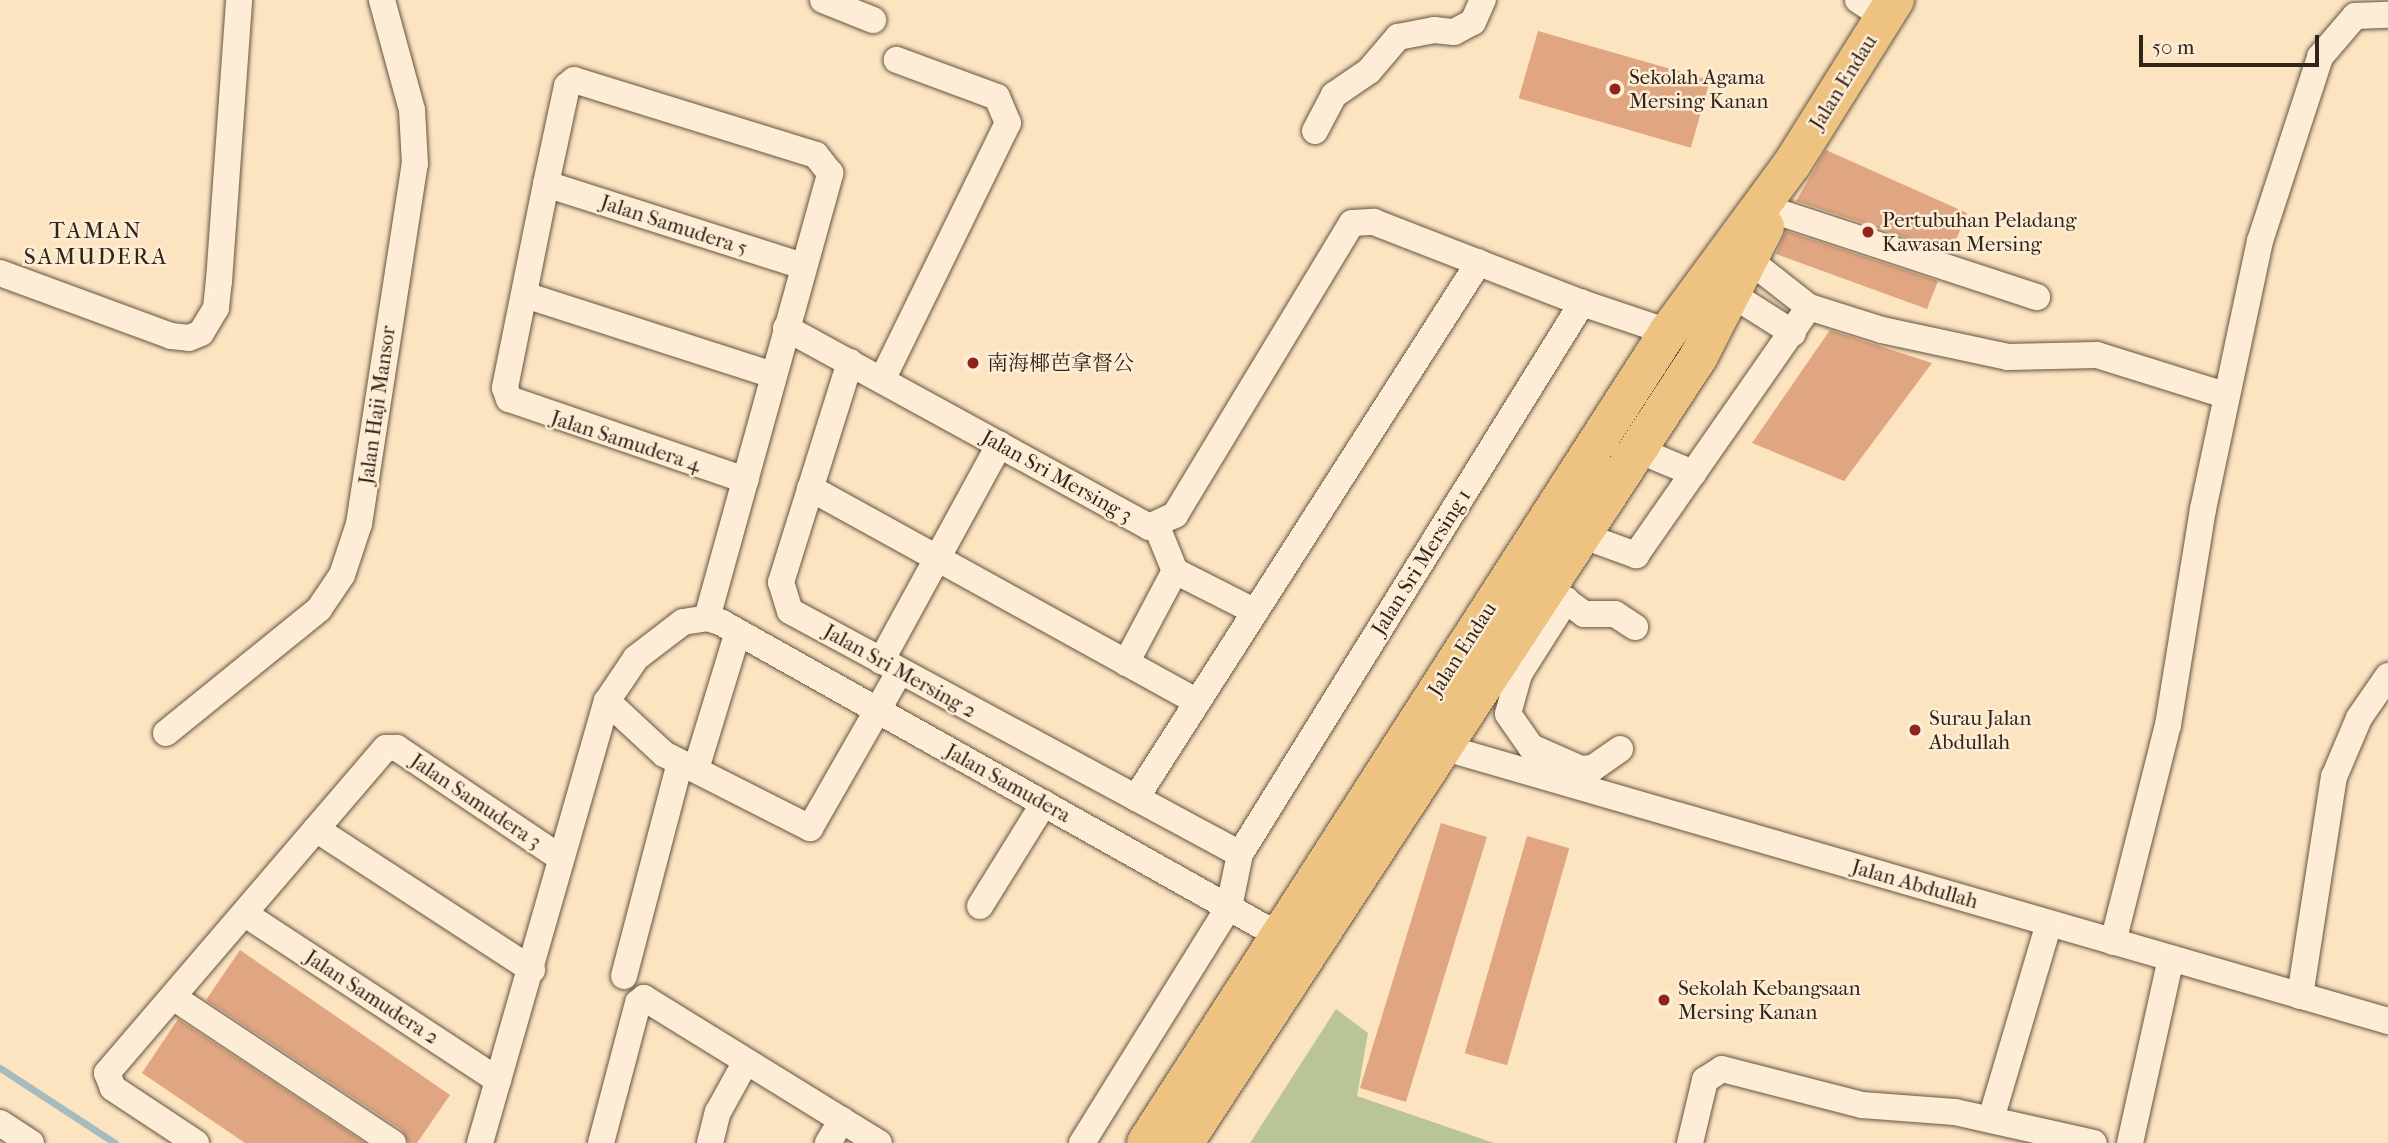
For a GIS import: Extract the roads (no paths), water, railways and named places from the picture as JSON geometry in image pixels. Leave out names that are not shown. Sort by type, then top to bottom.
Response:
[{"type":"highway","name":"Jalan Endau","points":[[1146,1143],[1292,942],[1442,747],[1508,667],[1557,594],[1581,535],[1638,450],[1715,293],[1792,164],[1879,6]]},
{"type":"highway","name":"Jalan Endau","points":[[1184,1143],[1292,942],[1668,332],[1749,260],[1792,164]]},
{"type":"street","points":[[0,273],[172,336],[189,338],[201,332],[216,308],[239,0]]},
{"type":"street","name":"Jalan Haji Mansor","points":[[166,733],[319,609],[342,575],[359,524],[406,242],[416,137],[382,0]]},
{"type":"street","points":[[823,0],[873,20]]},
{"type":"street","points":[[1315,131],[1334,95],[1369,71],[1398,37],[1434,30],[1454,32],[1473,22],[1483,0]]},
{"type":"street","points":[[2113,942],[2168,725],[2225,395],[2260,241],[2320,57],[2355,16],[2388,15]]},
{"type":"street","points":[[883,379],[1008,123],[997,97],[897,60]]},
{"type":"street","points":[[480,1143],[532,970],[561,858],[607,701],[636,658],[656,639],[682,622],[708,618],[830,173],[826,162],[582,79],[567,86],[525,295],[773,375]]},
{"type":"street","name":"Jalan Samudera 5","points":[[546,184],[803,266]]},
{"type":"street","points":[[1773,210],[2037,297]]},
{"type":"street","name":"Jalan Sri Mersing 3","points":[[786,328],[1157,527],[1175,515],[1352,223],[1374,222],[1479,262]]},
{"type":"street","points":[[1749,260],[1809,307],[1982,353],[2097,355],[2225,395]]},
{"type":"street","points":[[1136,798],[1479,262],[1582,303],[1668,332]]},
{"type":"street","points":[[1715,293],[1793,333]]},
{"type":"street","name":"Jalan Samudera 4","points":[[525,295],[505,388],[509,399],[745,480]]},
{"type":"street","name":"Jalan Sri Mersing 1","points":[[1229,907],[1240,854],[1582,303]]},
{"type":"street","points":[[1581,535],[1636,555],[1809,307]]},
{"type":"street","name":"Jalan Sri Mersing 2","points":[[850,362],[781,582],[790,611],[1240,854]]},
{"type":"street","points":[[607,701],[644,739],[688,766],[810,828],[878,710],[890,666],[937,558],[1000,444]]},
{"type":"street","points":[[1638,450],[1693,473]]},
{"type":"street","points":[[810,488],[1197,702]]},
{"type":"street","points":[[1157,527],[1175,571],[1254,611]]},
{"type":"street","points":[[1126,663],[1175,571]]},
{"type":"street","points":[[1557,594],[1584,614],[1615,614],[1635,627]]},
{"type":"street","name":"Jalan Samudera","points":[[708,618],[738,632],[1292,942]]},
{"type":"street","points":[[624,976],[688,766],[738,632]]},
{"type":"street","points":[[1508,667],[1508,715],[1531,747],[1581,769],[1593,768],[1620,749]]},
{"type":"street","points":[[2300,996],[2334,777],[2359,718],[2388,676]]},
{"type":"street","name":"Jalan Samudera 3","points":[[316,828],[391,746],[561,858]]},
{"type":"street","name":"Jalan Abdullah","points":[[1442,747],[2388,1021]]},
{"type":"street","points":[[980,906],[1044,803]]},
{"type":"street","points":[[196,1143],[107,1081],[107,1073],[316,828],[532,970]]},
{"type":"street","points":[[1082,1143],[1229,907]]},
{"type":"street","name":"Jalan Samudera 2","points":[[245,914],[498,1080]]},
{"type":"street","points":[[1991,1119],[2049,923]]},
{"type":"street","points":[[2130,1143],[2171,958]]},
{"type":"street","points":[[173,997],[393,1143]]},
{"type":"street","points":[[601,1143],[638,1003],[644,998],[879,1143]]},
{"type":"street","points":[[710,1143],[718,1112],[746,1063]]},
{"type":"street","points":[[1690,1143],[1705,1080],[1722,1069],[1862,1105],[1991,1119],[2094,1143]]},
{"type":"street","points":[[828,1143],[842,1120]]},
{"type":"street","points":[[0,1124],[31,1143]]},
{"type":"waterway","points":[[0,1068],[115,1143]]},
{"type":"place","name":"Sekolah Agama Mersing Kanan","points":[[1615,89]]},
{"type":"place","name":"Pertubuhan Peladang Kawasan Mersing","points":[[1868,232]]},
{"type":"place","name":"南海椰芭拿督公","points":[[973,363]]},
{"type":"place","name":"Surau Jalan Abdullah","points":[[1915,730]]},
{"type":"place","name":"Sekolah Kebangsaan Mersing Kanan","points":[[1664,1000]]},
{"type":"district","name":"TAMAN SAMUDERA","points":[[96,244]]}]
